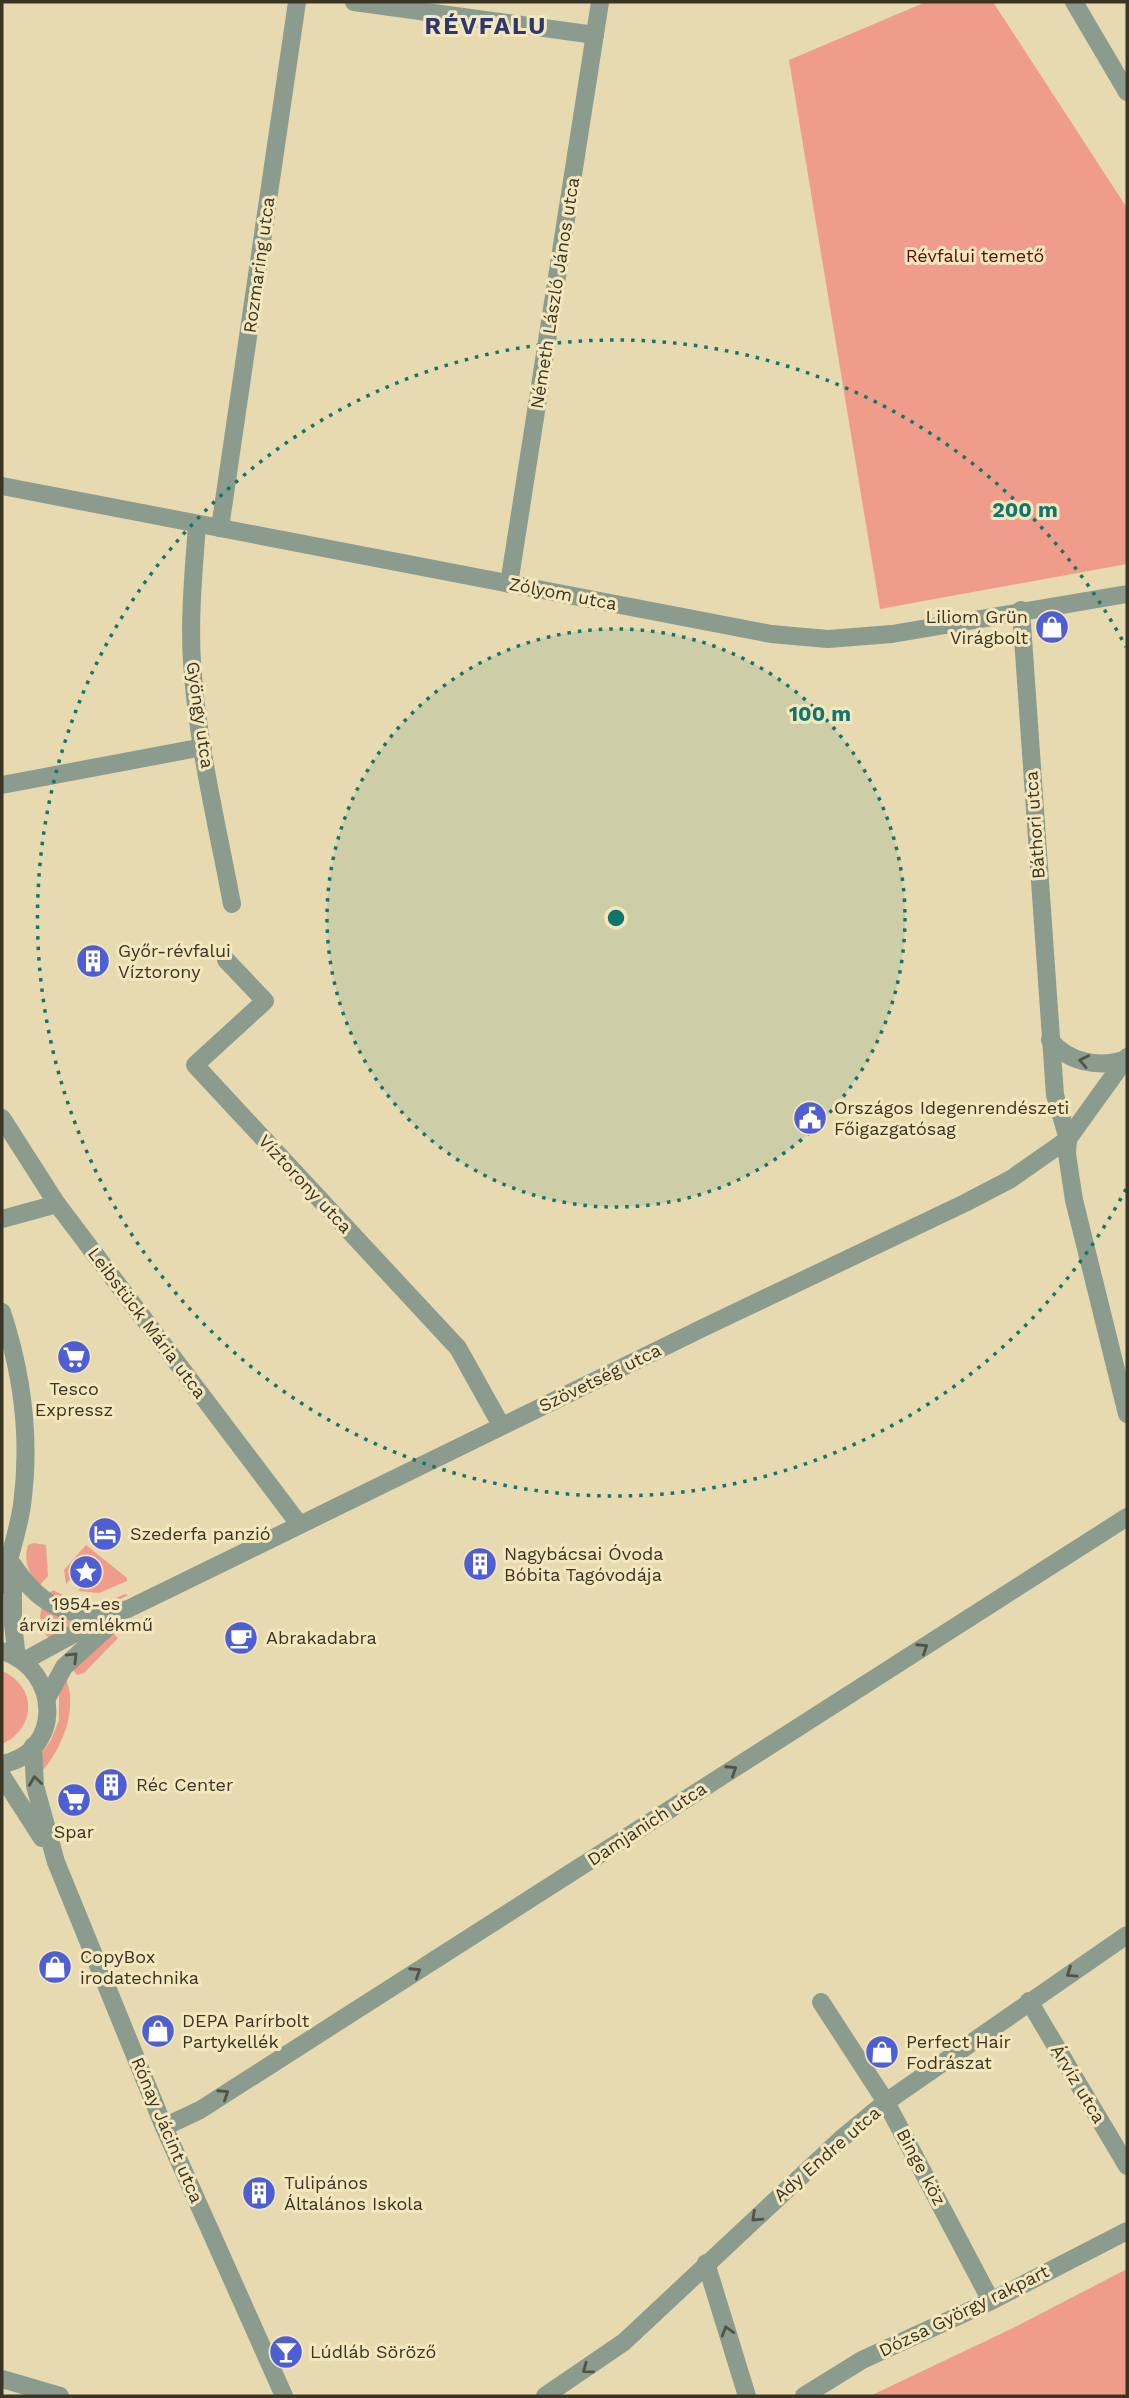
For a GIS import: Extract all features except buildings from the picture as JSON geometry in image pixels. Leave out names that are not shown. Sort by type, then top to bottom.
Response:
[{"type":"street","name":"Rozmaring utca","points":[[220,528],[297,2]]},
{"type":"street","points":[[354,2],[595,36]]},
{"type":"street","name":"Németh László János utca","points":[[509,584],[600,2]]},
{"type":"street","points":[[1073,2],[1127,92]]},
{"type":"street","name":"Zólyom utca","points":[[2,486],[771,634],[828,639],[892,634],[1127,594]]},
{"type":"street","name":"Gyöngy utca","points":[[197,524],[192,586],[192,661],[203,747],[232,904]]},
{"type":"street","name":"Báthori utca","points":[[1021,610],[1055,1095],[1068,1139],[1066,1154],[1074,1200],[1127,1414]]},
{"type":"street","points":[[2,785],[203,747]]},
{"type":"street","name":"Víztorony utca","points":[[226,960],[265,1001],[195,1066],[458,1349],[501,1425]]},
{"type":"street","points":[[1050,1040],[1059,1050],[1079,1060],[1104,1063],[1126,1059]]},
{"type":"street","name":"Szövetség utca","points":[[14,1656],[120,1611],[1011,1179],[1068,1139],[1126,1059]]},
{"type":"street","name":"Leibstück Mária utca","points":[[2,1118],[57,1204],[299,1524]]},
{"type":"street","points":[[2,1219],[57,1204]]},
{"type":"street","points":[[2,1312],[23,1393],[26,1432],[21,1507],[13,1557],[14,1656],[43,1684],[47,1698],[43,1732],[21,1756],[2,1764]]},
{"type":"street","name":"Damjanich utca","points":[[164,2127],[200,2110],[1127,1517]]},
{"type":"street","points":[[2,1585],[13,1557]]},
{"type":"street","points":[[13,1557],[29,1587],[48,1604],[86,1615],[120,1611]]},
{"type":"street","name":"Szövetség utca","points":[[47,1698],[64,1667],[120,1611]]},
{"type":"street","name":"Rónay Jácint utca","points":[[33,1746],[35,1786],[56,1862],[164,2127],[284,2396]]},
{"type":"street","name":"Rónay Jácint utca","points":[[2,1776],[56,1862]]},
{"type":"street","name":"Ady Endre utca","points":[[545,2396],[624,2342],[841,2139],[886,2102],[1127,1935]]},
{"type":"street","name":"Árvíz utca","points":[[1029,2001],[1127,2166]]},
{"type":"street","name":"Binge köz","points":[[821,2002],[886,2102],[991,2301]]},
{"type":"street","name":"Dózsa György rakpart","points":[[804,2396],[862,2360],[991,2301],[1127,2231]]},
{"type":"street","points":[[706,2263],[747,2396]]},
{"type":"street","points":[[2,2379],[60,2396]]},
{"type":"green space","name":"Révfalui temető","points":[[926,2],[993,2],[1127,208],[1127,564],[880,609],[789,60]]},
{"type":"green space","points":[[28,1545],[46,1545],[48,1576],[39,1586],[27,1561]]},
{"type":"green space","points":[[86,1545],[127,1578],[127,1581],[99,1593],[78,1591],[98,1569],[87,1560],[66,1584],[64,1570]]},
{"type":"green space","points":[[53,1590],[88,1603],[128,1595],[106,1605],[88,1607],[49,1594]]},
{"type":"green space","points":[[42,1605],[81,1620],[51,1641],[42,1630]]},
{"type":"green space","points":[[111,1631],[118,1638],[84,1673],[77,1675],[72,1668]]},
{"type":"green space","points":[[2,1671],[22,1686],[28,1707],[22,1728],[2,1744]]},
{"type":"green space","points":[[65,1677],[70,1702],[66,1729],[54,1754],[39,1775],[41,1754],[51,1740],[59,1720],[59,1691]]},
{"type":"green space","points":[[1127,2269],[1127,2396],[870,2396],[1011,2329]]},
{"type":"place","name":"Liliom Grün Virágbolt","points":[[1052,627]]},
{"type":"place","name":"Győr-révfalui Víztorony","points":[[93,961]]},
{"type":"place","name":"Országos Idegenrendészeti Főigazgatósag","points":[[810,1118]]},
{"type":"place","name":"Tesco Expressz","points":[[74,1357]]},
{"type":"place","name":"Szederfa panzió","points":[[105,1534]]},
{"type":"place","name":"Nagybácsai Óvoda Bóbita Tagóvodája","points":[[480,1564]]},
{"type":"place","name":"1954-es árvízi emlékmű","points":[[86,1572]]},
{"type":"place","name":"Abrakadabra","points":[[241,1638]]},
{"type":"place","name":"Réc Center","points":[[111,1785]]},
{"type":"place","name":"Spar","points":[[74,1800]]},
{"type":"place","name":"CopyBox irodatechnika","points":[[55,1967]]},
{"type":"place","name":"DEPA Parírbolt Partykellék","points":[[158,2031]]},
{"type":"place","name":"Perfect Hair Fodrászat","points":[[882,2052]]},
{"type":"place","name":"Tulipános Általános Iskola","points":[[259,2193]]},
{"type":"place","name":"Lúdláb Söröző","points":[[286,2352]]},
{"type":"district","name":"RÉVFALU","points":[[486,26]]}]
